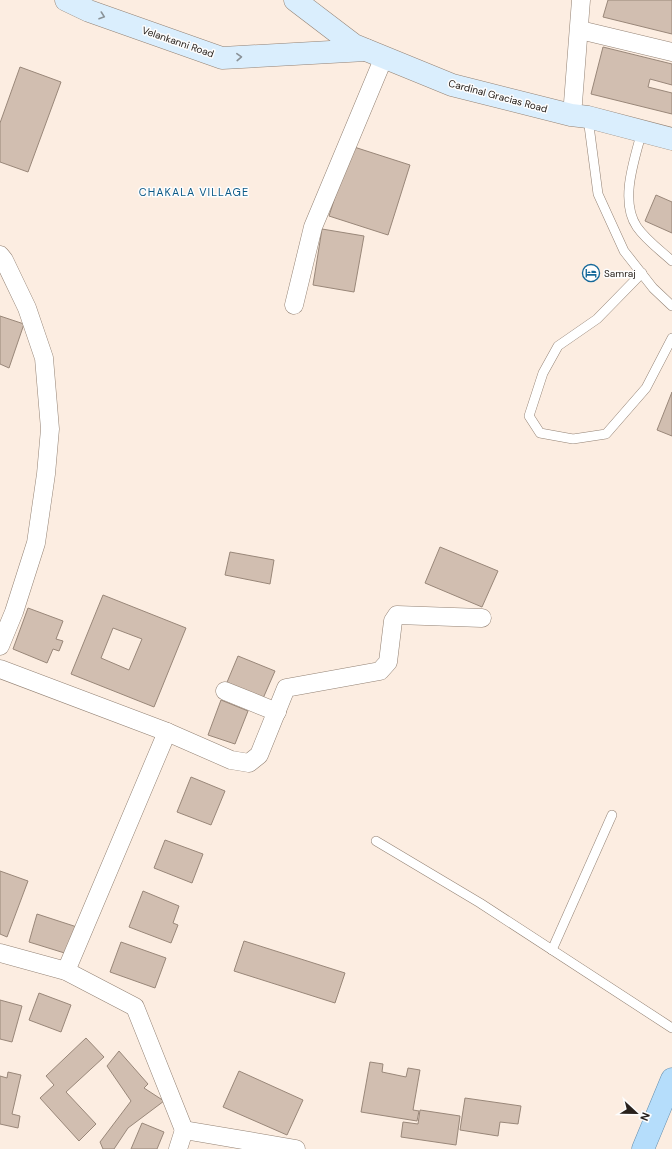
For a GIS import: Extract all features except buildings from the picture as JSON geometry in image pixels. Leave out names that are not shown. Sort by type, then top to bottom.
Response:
[{"type":"main road","points":[[643,1149],[672,1079]]},
{"type":"street","name":"Velankanni Road","points":[[66,0],[89,11],[222,58],[375,54]]},
{"type":"street","name":"Cardinal Gracias Road","points":[[295,0],[354,45],[452,85],[672,139]]},
{"type":"street","points":[[580,116],[573,103],[580,30],[581,0]]},
{"type":"street","points":[[580,30],[672,52]]},
{"type":"street","points":[[294,305],[313,227],[375,54]]},
{"type":"street","points":[[0,256],[4,260],[27,308],[44,358],[50,429],[46,474],[36,543],[14,612],[0,646]]},
{"type":"street","points":[[0,669],[167,732],[231,760],[249,762],[259,755],[286,688],[380,671],[388,662],[393,621],[397,615],[482,618]]},
{"type":"street","points":[[225,691],[277,712]]},
{"type":"street","points":[[66,971],[167,732]]},
{"type":"street","points":[[0,953],[66,971],[135,1007],[184,1130],[178,1149]]},
{"type":"street","points":[[184,1130],[296,1149]]},
{"type":"lane","points":[[580,116],[598,194],[624,251],[654,288],[672,306]]},
{"type":"lane","points":[[642,131],[631,175],[629,203],[636,226],[672,261]]},
{"type":"lane","points":[[642,273],[597,319],[558,346],[543,373],[529,416],[540,432],[573,439],[606,434],[646,388],[672,338]]},
{"type":"lane","points":[[552,950],[612,815]]},
{"type":"lane","points":[[376,841],[480,903],[672,1028]]},
{"type":"place","name":"Samraj","points":[[591,273]]},
{"type":"district","name":"CHAKALA VILLAGE","points":[[194,192]]}]
